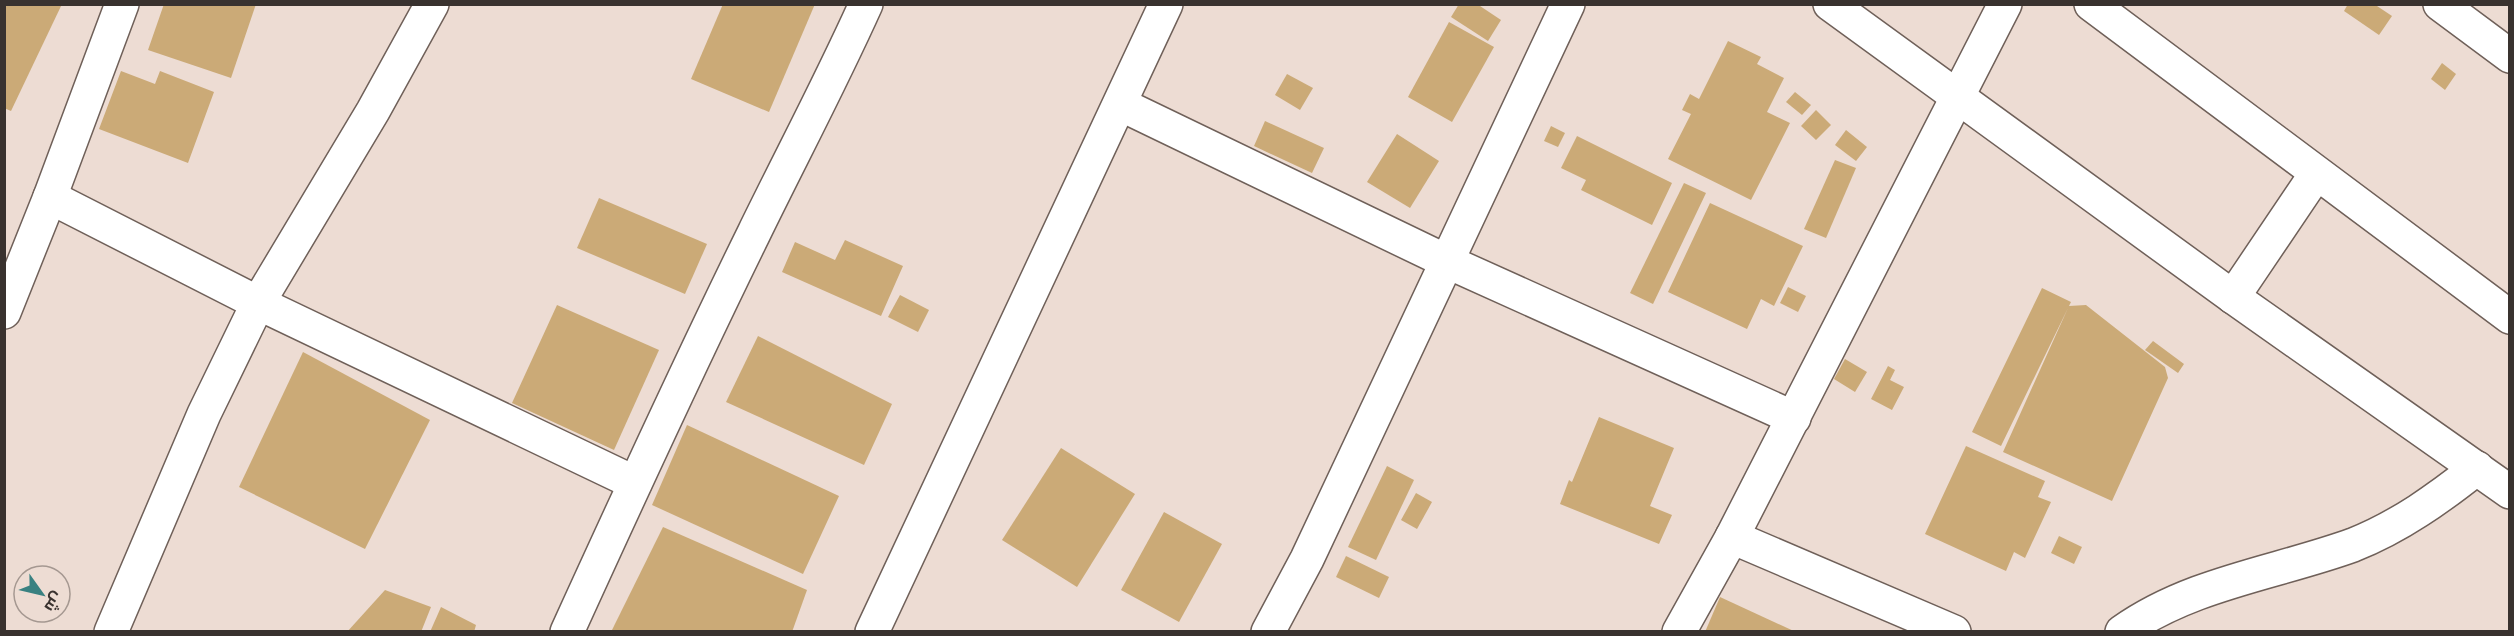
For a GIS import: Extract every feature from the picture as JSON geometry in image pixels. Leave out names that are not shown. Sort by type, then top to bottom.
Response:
[{"type":"street","points":[[4,312],[50,197],[122,4]]},
{"type":"street","points":[[111,632],[204,414],[258,303],[373,111],[432,4]]},
{"type":"street","points":[[567,632],[635,483],[755,231],[833,77],[866,4]]},
{"type":"street","points":[[872,632],[1166,4]]},
{"type":"street","points":[[1268,632],[1307,560],[1568,4]]},
{"type":"street","points":[[1830,4],[2233,297],[2510,492]]},
{"type":"street","points":[[1679,632],[1794,418],[2005,4]]},
{"type":"street","points":[[2091,4],[2510,317]]},
{"type":"street","points":[[2440,4],[2510,56]]},
{"type":"street","points":[[1120,104],[1446,261],[1794,418]]},
{"type":"street","points":[[2233,297],[2316,174]]},
{"type":"street","points":[[50,197],[258,303],[635,483]]},
{"type":"street","points":[[2122,632],[2171,605],[2215,587],[2355,544],[2423,508],[2477,468]]},
{"type":"street","points":[[1732,537],[1954,632]]},
{"type":"building","points":[[4,4],[62,4],[11,111],[4,108]]},
{"type":"building","points":[[164,4],[256,4],[231,78],[148,50]]},
{"type":"building","points":[[723,4],[815,4],[769,112],[691,79]]},
{"type":"building","points":[[1459,4],[1477,4],[1501,20],[1488,41],[1451,17]]},
{"type":"building","points":[[2348,4],[2374,4],[2392,16],[2379,35],[2344,11]]},
{"type":"building","points":[[1449,22],[1494,47],[1452,122],[1408,97]]},
{"type":"building","points":[[1728,41],[1761,57],[1757,64],[1784,78],[1767,112],[1790,123],[1751,200],[1668,159],[1691,114],[1682,110],[1690,94],[1699,99]]},
{"type":"building","points":[[2442,63],[2456,74],[2445,90],[2431,79]]},
{"type":"building","points":[[121,71],[155,84],[160,71],[214,92],[188,163],[99,129]]},
{"type":"building","points":[[1287,74],[1313,88],[1300,110],[1275,95]]},
{"type":"building","points":[[1795,92],[1811,105],[1802,115],[1786,102]]},
{"type":"building","points":[[1816,110],[1831,125],[1816,140],[1801,126]]},
{"type":"building","points":[[1265,121],[1324,148],[1312,173],[1254,146]]},
{"type":"building","points":[[1551,126],[1565,133],[1558,147],[1544,141]]},
{"type":"building","points":[[1846,130],[1867,147],[1856,161],[1835,145]]},
{"type":"building","points":[[1397,134],[1439,161],[1410,208],[1367,182]]},
{"type":"building","points":[[1577,136],[1672,183],[1652,225],[1581,190],[1586,180],[1561,168]]},
{"type":"building","points":[[1835,160],[1856,168],[1826,238],[1804,229]]},
{"type":"building","points":[[1684,183],[1706,193],[1653,304],[1630,293]]},
{"type":"building","points":[[599,198],[707,244],[685,294],[577,248]]},
{"type":"building","points":[[1710,203],[1803,246],[1774,306],[1761,299],[1747,329],[1668,292]]},
{"type":"building","points":[[845,240],[903,266],[881,316],[782,272],[795,242],[835,260]]},
{"type":"building","points":[[1788,287],[1806,296],[1798,312],[1780,303]]},
{"type":"building","points":[[2042,288],[2071,302],[2069,306],[2086,305],[2165,367],[2168,378],[2112,501],[2003,452],[2068,308],[2001,446],[1972,432]]},
{"type":"building","points":[[900,295],[929,310],[918,332],[888,317]]},
{"type":"building","points":[[557,305],[659,350],[614,450],[512,403]]},
{"type":"building","points":[[758,336],[892,404],[864,465],[726,402]]},
{"type":"building","points":[[2153,341],[2184,364],[2178,373],[2145,350]]},
{"type":"building","points":[[303,352],[430,420],[365,549],[239,487]]},
{"type":"building","points":[[1845,359],[1867,372],[1855,392],[1834,379]]},
{"type":"building","points":[[1888,366],[1895,370],[1890,380],[1904,387],[1892,410],[1871,399]]},
{"type":"building","points":[[1599,417],[1674,448],[1650,506],[1672,515],[1659,544],[1560,504],[1569,480],[1572,482]]},
{"type":"building","points":[[687,425],[839,496],[803,574],[652,505]]},
{"type":"building","points":[[1966,446],[2045,481],[2038,497],[2051,502],[2025,558],[2014,552],[2006,571],[1925,534]]},
{"type":"building","points":[[1061,448],[1135,494],[1077,587],[1002,540]]},
{"type":"building","points":[[1387,466],[1414,480],[1376,560],[1348,547]]},
{"type":"building","points":[[1416,493],[1432,502],[1417,529],[1401,520]]},
{"type":"building","points":[[1164,512],[1222,544],[1179,622],[1121,590]]},
{"type":"building","points":[[663,527],[807,590],[792,632],[611,632]]},
{"type":"building","points":[[2059,536],[2082,547],[2074,564],[2051,553]]},
{"type":"building","points":[[1346,556],[1389,577],[1379,598],[1336,577]]},
{"type":"building","points":[[385,590],[431,607],[421,632],[347,632]]},
{"type":"building","points":[[1720,597],[1796,632],[1705,632]]},
{"type":"building","points":[[441,607],[476,625],[474,632],[430,632]]}]
